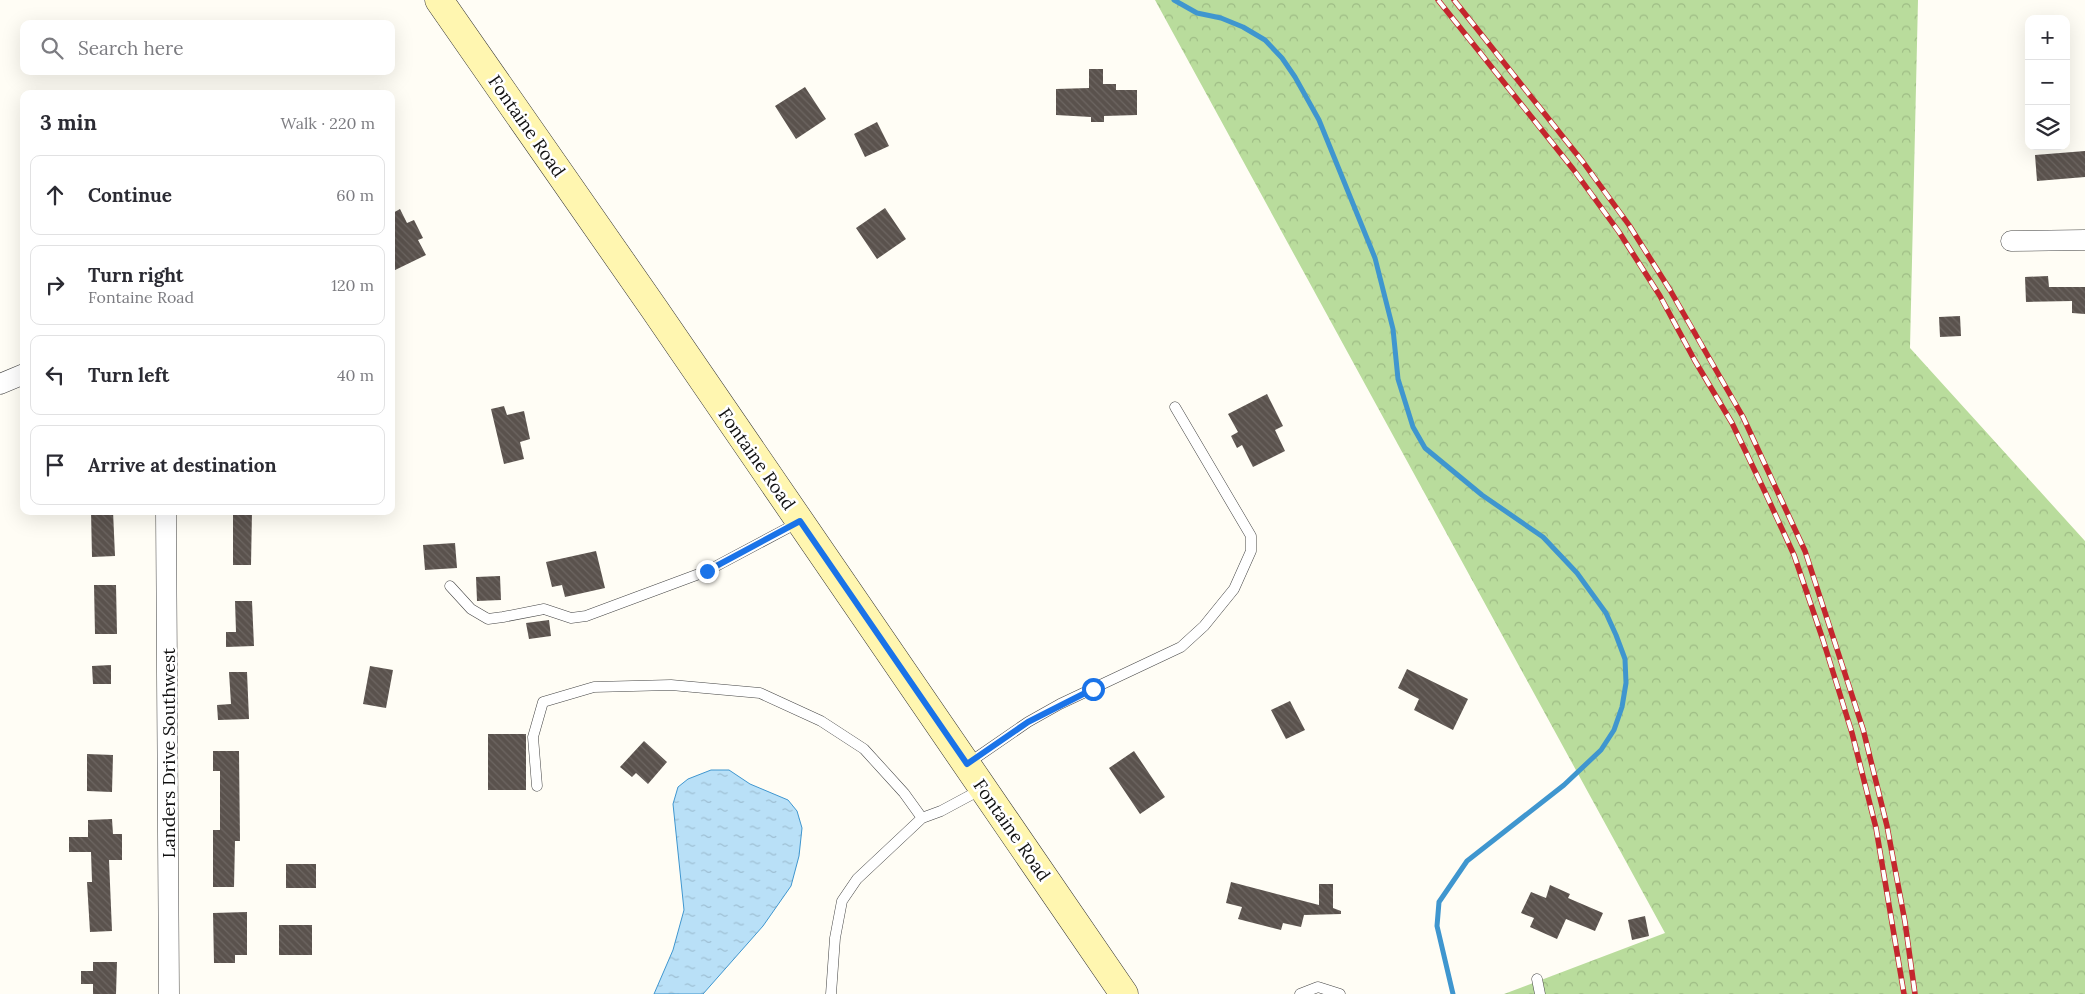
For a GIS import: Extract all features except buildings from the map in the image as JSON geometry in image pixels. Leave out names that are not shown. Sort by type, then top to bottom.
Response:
[{"type":"main road","name":"Fontaine Road","points":[[439,0],[655,310],[1124,994]]},
{"type":"street","points":[[2011,241],[2085,240]]},
{"type":"street","points":[[0,384],[20,376]]},
{"type":"street","name":"Landers Drive Southwest","points":[[166,515],[169,994]]},
{"type":"lane","points":[[967,764],[1028,722],[1060,704],[1181,647],[1204,626],[1234,588],[1251,551],[1252,536],[1175,408]]},
{"type":"lane","points":[[450,586],[471,609],[488,619],[503,618],[544,608],[571,618],[586,616],[707,571],[800,521]]},
{"type":"lane","points":[[537,786],[533,737],[543,702],[594,687],[671,685],[760,693],[821,721],[864,749],[904,793],[922,818]]},
{"type":"lane","points":[[832,994],[835,938],[842,901],[857,879],[922,818],[941,811],[983,788]]},
{"type":"lane","points":[[1537,979],[1540,994]]},
{"type":"lane","points":[[1300,994],[1318,987],[1340,994]]},
{"type":"green space","points":[[1155,0],[1918,0],[1910,348],[2085,541],[2085,994],[1504,994],[1665,933]]},
{"type":"water","points":[[711,770],[729,770],[750,784],[788,800],[797,811],[802,828],[799,856],[791,886],[763,926],[703,994],[654,994],[673,950],[684,910],[673,804],[678,787],[688,779]]},
{"type":"waterway","points":[[1174,0],[1197,13],[1221,18],[1243,27],[1265,40],[1282,58],[1319,120],[1375,258],[1393,329],[1398,379],[1413,427],[1425,448],[1482,495],[1543,537],[1577,573],[1606,613],[1625,659],[1626,683],[1622,707],[1614,730],[1601,750],[1564,785],[1467,861],[1439,902],[1437,926],[1453,994]]},
{"type":"railway","points":[[1438,0],[1573,169],[1619,232],[1660,296],[1695,361],[1732,423],[1765,492],[1794,555],[1852,733],[1876,828],[1904,994]]},
{"type":"railway","points":[[1454,0],[1583,162],[1629,225],[1670,290],[1743,417],[1805,551],[1863,729],[1887,826],[1905,922],[1915,994]]},
{"type":"route","points":[[707,571],[800,521],[967,764],[1028,722],[1060,704],[1093,689]]}]
